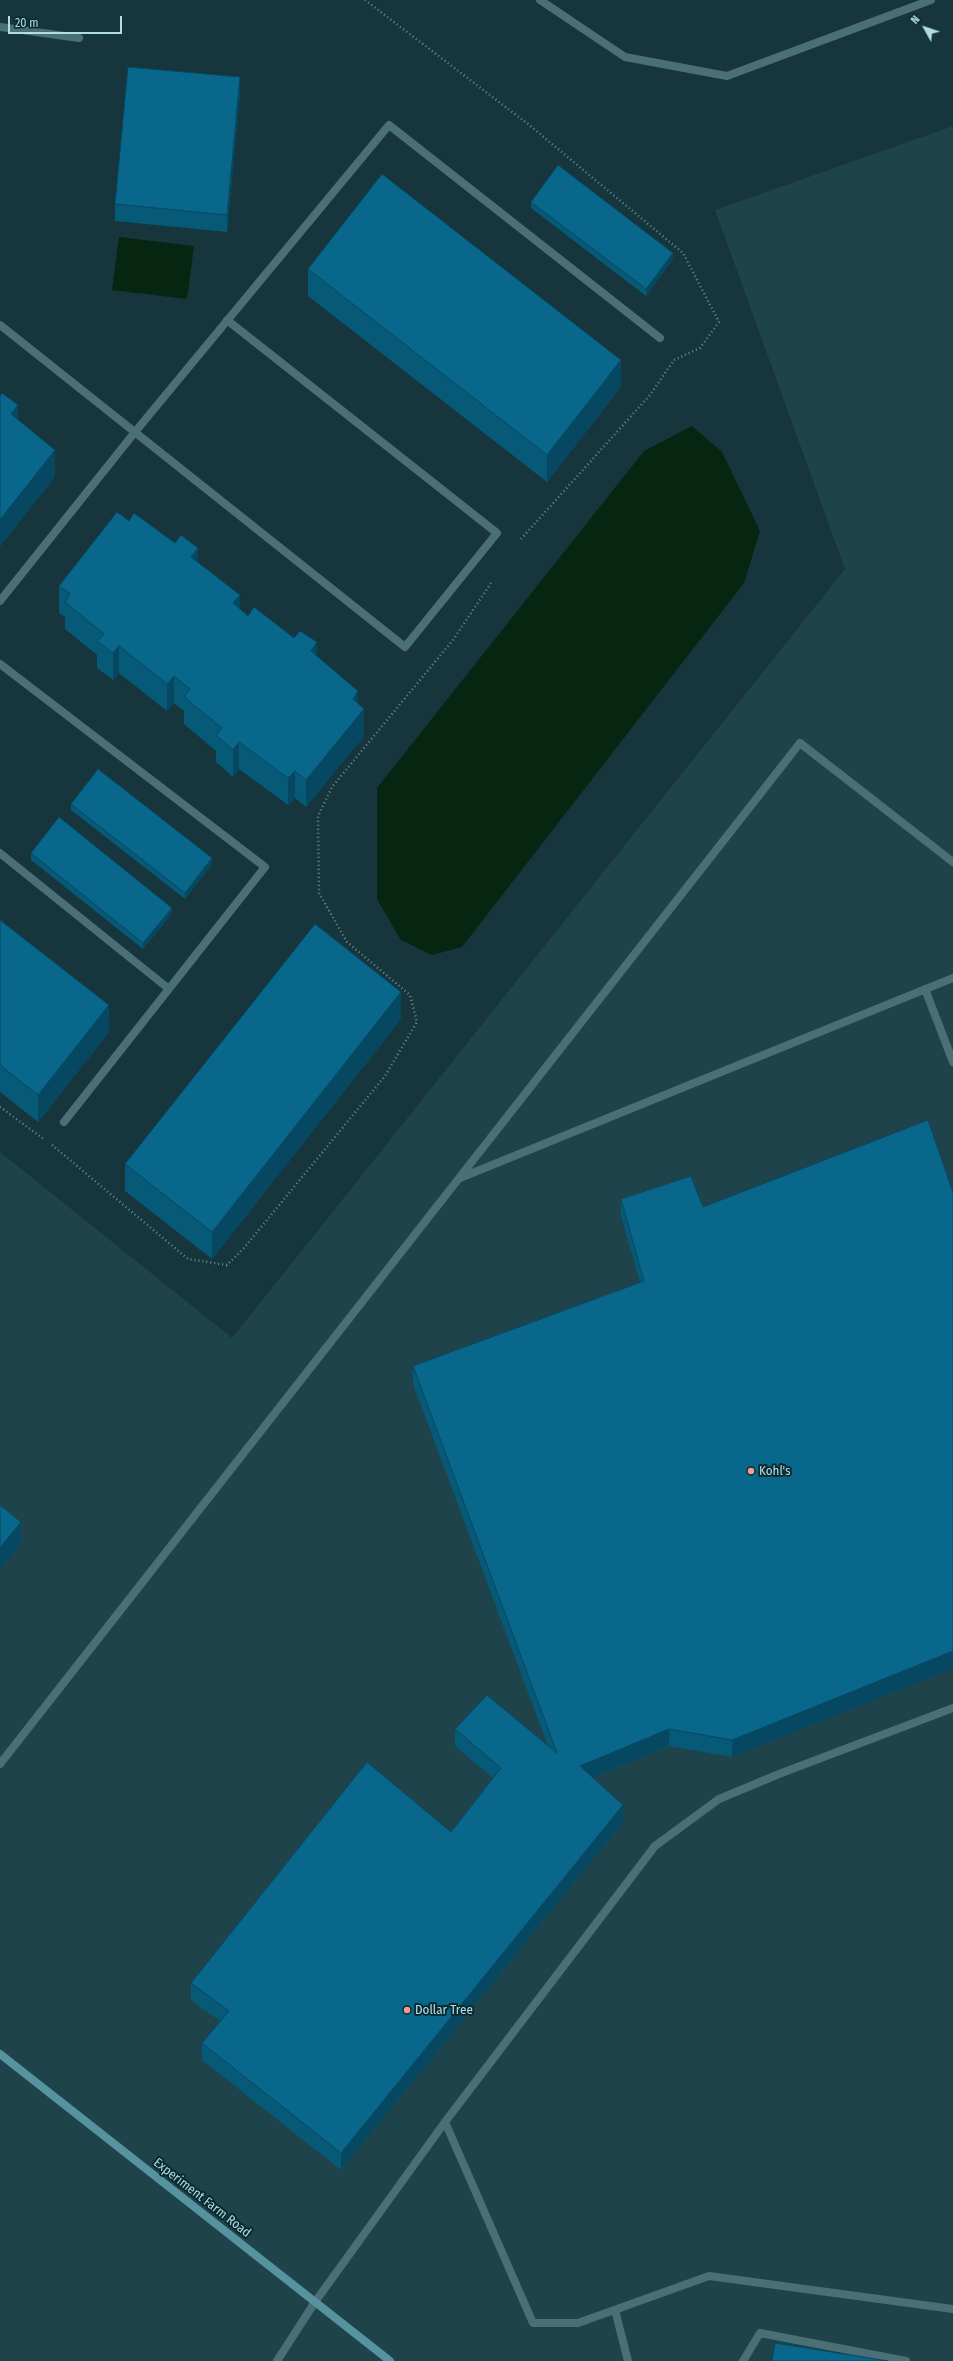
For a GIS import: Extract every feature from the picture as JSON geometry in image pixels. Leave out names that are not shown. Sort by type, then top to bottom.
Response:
[{"type":"street","name":"Experiment Farm Road","points":[[0,2054],[390,2361]]},
{"type":"lane","points":[[540,0],[625,57],[727,76],[931,0]]},
{"type":"lane","points":[[0,27],[79,38]]},
{"type":"lane","points":[[0,601],[135,432],[388,126],[660,338]]},
{"type":"lane","points":[[0,325],[405,647],[498,532],[227,320]]},
{"type":"lane","points":[[0,664],[265,867],[64,1122]]},
{"type":"lane","points":[[0,1764],[800,743],[953,862]]},
{"type":"lane","points":[[0,853],[169,989]]},
{"type":"lane","points":[[459,1178],[953,978]]},
{"type":"lane","points":[[925,989],[953,1062]]},
{"type":"lane","points":[[277,2361],[314,2302],[445,2122],[655,1846],[719,1799],[778,1774],[953,1708]]},
{"type":"lane","points":[[445,2122],[533,2324],[578,2323],[710,2276],[953,2309]]},
{"type":"lane","points":[[615,2310],[628,2361]]},
{"type":"lane","points":[[743,2361],[760,2333],[906,2361]]},
{"type":"path","points":[[365,0],[528,124],[683,253],[719,322],[700,348],[674,360],[650,395],[517,544]]},
{"type":"path","points":[[0,1107],[65,1155],[188,1259],[227,1265],[244,1248],[385,1076],[417,1022],[410,995],[347,942],[319,893],[318,816],[332,787],[453,640],[496,576]]},
{"type":"shaded area","points":[[953,126],[953,2361],[0,2361],[0,1152],[232,1338],[845,569],[715,210]]},
{"type":"shaded area","points":[[119,237],[194,246],[187,299],[112,290]]},
{"type":"shaded area","points":[[692,426],[722,452],[760,531],[744,583],[462,947],[432,955],[401,940],[377,899],[377,788],[644,451]]},
{"type":"building","points":[[128,67],[240,77],[227,215],[115,204]]},
{"type":"building","points":[[558,165],[673,253],[646,289],[531,202]]},
{"type":"building","points":[[382,174],[621,360],[547,455],[308,269]]},
{"type":"building","points":[[2,393],[18,405],[11,414],[55,450],[0,520],[0,396]]},
{"type":"building","points":[[117,512],[129,521],[134,513],[175,543],[181,535],[198,548],[191,557],[240,595],[233,603],[248,616],[254,607],[294,638],[300,631],[317,642],[311,651],[358,691],[353,699],[364,709],[306,780],[295,771],[288,778],[239,742],[233,750],[216,735],[222,728],[184,697],[190,689],[174,676],[167,684],[119,646],[113,653],[97,641],[104,634],[65,602],[70,594],[59,586]]},
{"type":"building","points":[[98,769],[212,858],[185,893],[71,804]]},
{"type":"building","points":[[59,817],[172,908],[143,943],[31,853]]},
{"type":"building","points":[[0,920],[109,1005],[38,1095],[0,1065]]},
{"type":"building","points":[[315,924],[401,992],[212,1232],[125,1164]]},
{"type":"building","points":[[928,1120],[953,1192],[953,1651],[732,1740],[669,1729],[580,1766],[623,1805],[341,2153],[202,2043],[229,2011],[191,1983],[367,1762],[451,1832],[501,1768],[455,1729],[487,1695],[557,1753],[413,1366],[644,1281],[621,1199],[691,1176],[703,1207]]},
{"type":"building","points":[[0,1505],[21,1522],[0,1548]]},
{"type":"building","points":[[775,2343],[888,2361],[772,2361]]},
{"type":"place","name":"Kohl's","points":[[751,1471]]},
{"type":"place","name":"Dollar Tree","points":[[407,2010]]}]
